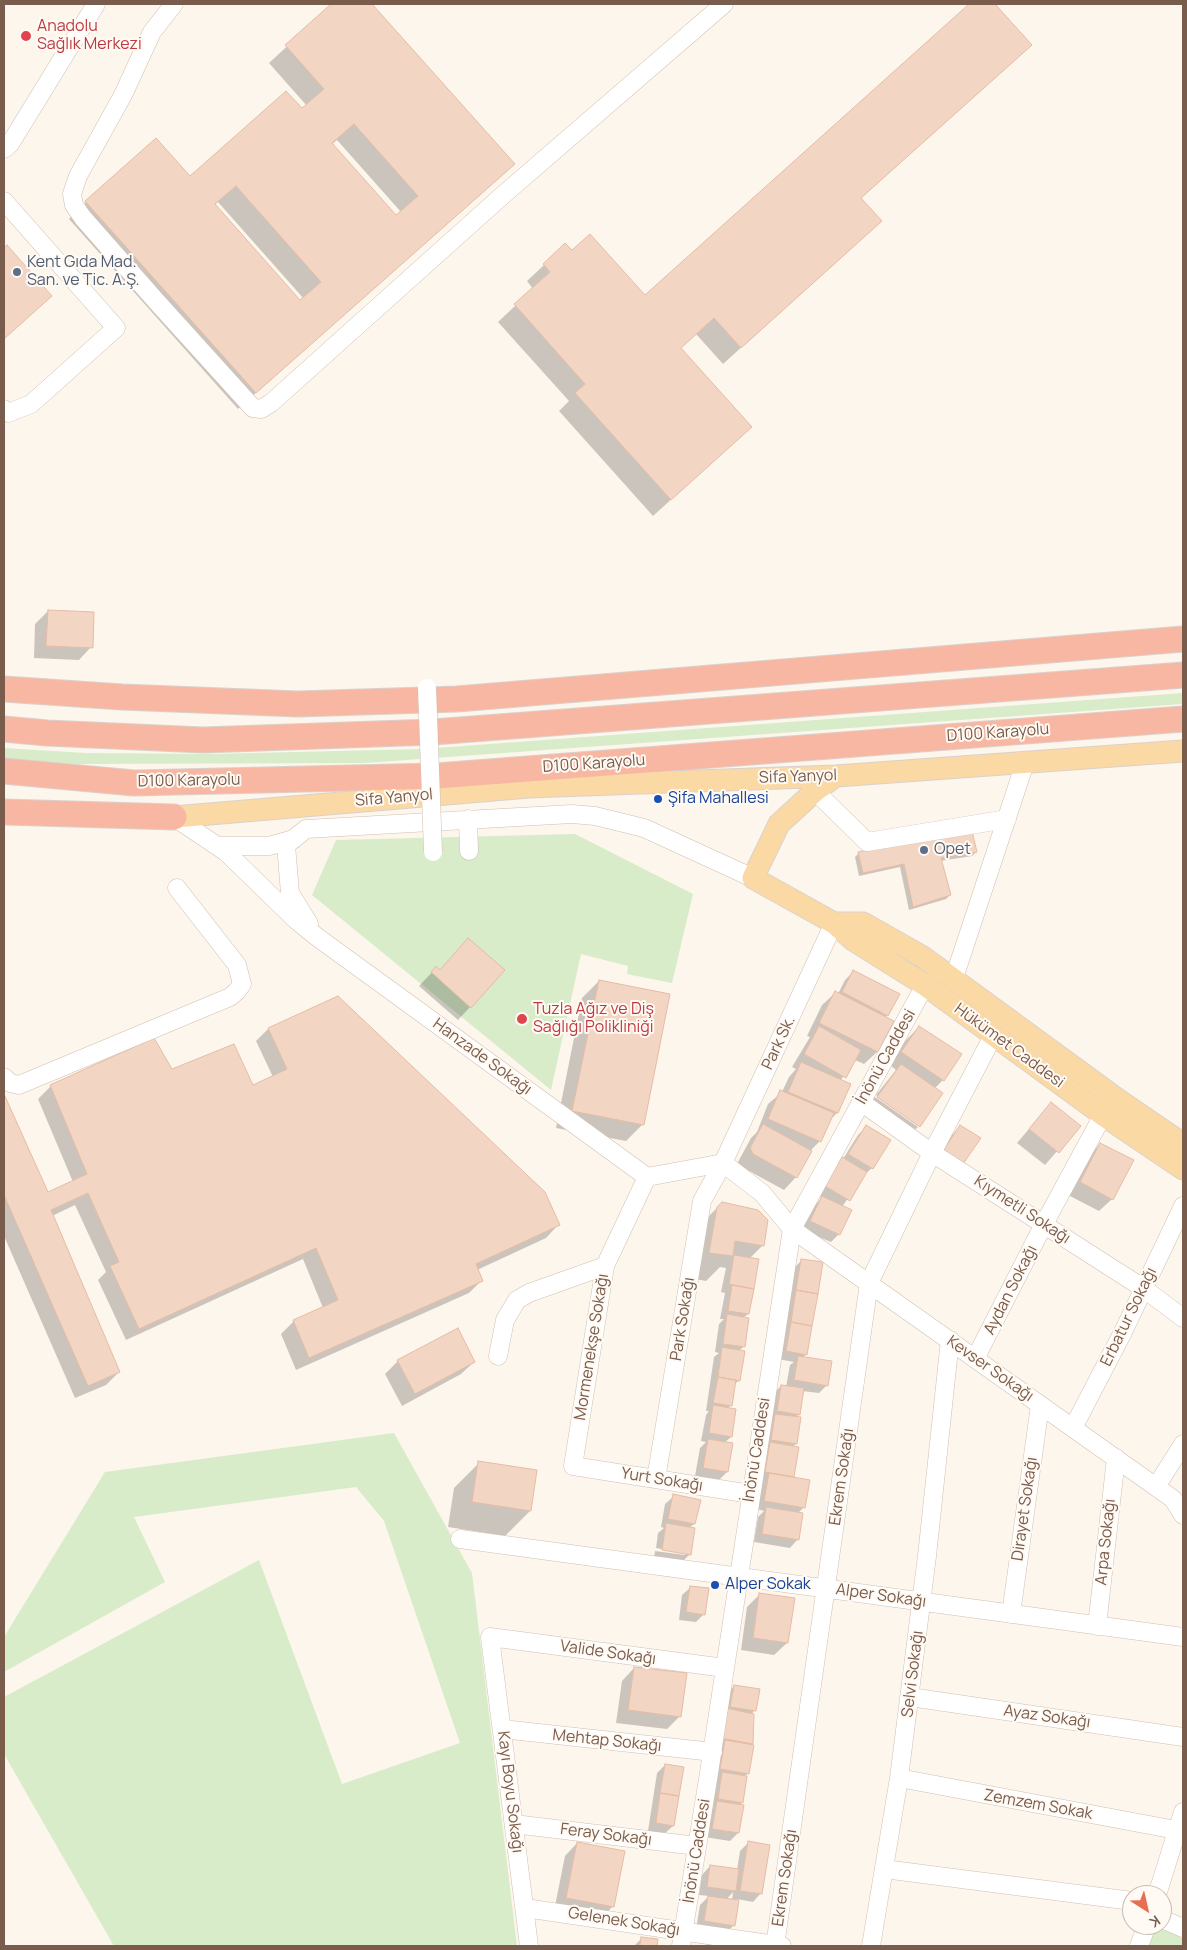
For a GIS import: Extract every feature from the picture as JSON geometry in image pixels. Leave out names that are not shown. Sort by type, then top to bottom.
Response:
[{"type":"highway","points":[[4,689],[122,697],[298,704],[1183,640]]},
{"type":"highway","points":[[4,729],[48,733],[203,740],[433,732],[1183,675]]},
{"type":"highway","name":"D100 Karayolu","points":[[4,771],[134,783],[436,776],[1183,719]]},
{"type":"highway","points":[[4,811],[40,814],[174,817]]},
{"type":"main road","name":"Sifa Yanyol","points":[[174,817],[529,787],[836,776],[1183,752]]},
{"type":"main road","points":[[753,878],[779,824],[815,791],[836,776]]},
{"type":"main road","name":"Hükümet Caddesi","points":[[753,878],[834,923],[853,940],[925,985],[1103,1115],[1183,1169]]},
{"type":"main road","name":"Hükümet Caddesi","points":[[834,923],[863,923],[923,957],[1120,1101],[1183,1144]]},
{"type":"street","points":[[4,149],[10,144],[96,4]]},
{"type":"street","points":[[174,4],[152,32],[123,95],[78,176],[72,194],[74,205],[83,218],[252,408],[261,409],[271,403],[503,195],[724,4]]},
{"type":"street","points":[[4,130],[41,93]]},
{"type":"street","points":[[4,201],[116,328],[31,404],[8,412],[4,409]]},
{"type":"street","points":[[427,688],[433,852]]},
{"type":"street","points":[[954,978],[1025,763]]},
{"type":"street","points":[[815,791],[867,842],[1006,819]]},
{"type":"street","points":[[317,937],[290,893],[286,845],[306,829],[572,814],[595,816],[644,828],[753,878]]},
{"type":"street","name":"Hanzade Sokağı","points":[[174,817],[218,846],[296,920],[317,937],[647,1177]]},
{"type":"street","points":[[468,819],[469,851]]},
{"type":"street","points":[[218,846],[269,846],[294,839]]},
{"type":"street","points":[[4,1077],[10,1083],[19,1085],[230,997],[237,992],[242,984],[237,965],[177,888]]},
{"type":"street","name":"Park Sk.","points":[[723,1163],[834,923]]},
{"type":"street","name":"İnönü Caddesi","points":[[682,1939],[713,1752],[792,1229],[925,985]]},
{"type":"street","name":"Ekrem Sokağı","points":[[777,1946],[869,1283],[932,1153],[994,1034]]},
{"type":"street","name":"Kıymetli Sokağı","points":[[861,1102],[932,1153],[1143,1288],[1183,1318]]},
{"type":"street","name":"Aydan Sokağı","points":[[975,1359],[1044,1224],[1103,1115]]},
{"type":"street","points":[[647,1177],[723,1163]]},
{"type":"street","name":"Kevser Sokağı","points":[[723,1163],[762,1193],[792,1229],[1173,1499],[1183,1515]]},
{"type":"street","name":"Park Sokağı","points":[[656,1479],[702,1202],[723,1163]]},
{"type":"street","name":"Mormenekşe Sokağı","points":[[573,1466],[605,1266],[647,1177]]},
{"type":"street","name":"Erbatur Sokağı","points":[[1073,1428],[1183,1206]]},
{"type":"street","points":[[498,1356],[505,1320],[517,1300],[530,1293],[605,1266]]},
{"type":"street","name":"Selvi Sokağı","points":[[871,1946],[899,1778],[910,1697],[950,1340]]},
{"type":"street","name":"Dirayet Sokağı","points":[[1011,1614],[1040,1405]]},
{"type":"street","points":[[1156,1487],[1183,1444]]},
{"type":"street","name":"Arpa Sokağı","points":[[1097,1626],[1116,1458]]},
{"type":"street","name":"Yurt Sokağı","points":[[573,1466],[751,1494]]},
{"type":"street","name":"Alper Sokağı","points":[[460,1539],[1183,1637]]},
{"type":"street","name":"Valide Sokağı","points":[[490,1637],[725,1668]]},
{"type":"street","name":"Kayı Boyu Sokağı","points":[[490,1637],[529,1946]]},
{"type":"street","name":"Ayaz Sokağı","points":[[910,1697],[1183,1736]]},
{"type":"street","name":"Mehtap Sokağı","points":[[502,1729],[713,1752]]},
{"type":"street","name":"Zemzem Sokak","points":[[899,1778],[1176,1830]]},
{"type":"street","points":[[1160,1885],[1183,1812]]},
{"type":"street","name":"Feray Sokağı","points":[[514,1824],[697,1846]]},
{"type":"street","points":[[884,1869],[1122,1900]]},
{"type":"street","name":"Gelenek Sokağı","points":[[525,1908],[682,1939],[777,1946]]},
{"type":"green space","points":[[1183,693],[1183,704],[365,763],[76,764],[4,760],[4,748],[86,753],[211,754],[422,749]]},
{"type":"green space","points":[[575,834],[693,894],[672,983],[627,974],[628,966],[581,954],[551,1090],[312,895],[336,840]]},
{"type":"green space","points":[[394,1433],[472,1573],[517,1946],[114,1946],[4,1754],[4,1697],[259,1560],[342,1784],[460,1743],[384,1521],[356,1487],[134,1517],[165,1582],[4,1672],[4,1637],[105,1472]]},
{"type":"green space","points":[[1172,1932],[1183,1938],[1183,1946],[1148,1946],[1153,1935],[1172,1935]]},
{"type":"building","points":[[331,4],[372,4],[515,164],[256,393],[85,201],[156,138],[190,176],[286,91],[302,108],[324,89],[285,45]],"holes":[[[354,124],[418,196],[396,215],[332,143]],[[236,186],[321,282],[300,300],[215,204]]]},
{"type":"building","points":[[969,4],[995,4],[1032,45],[861,198],[882,221],[741,348],[714,318],[681,348],[752,427],[671,500],[575,393],[585,384],[514,304],[550,272],[543,264],[565,243],[572,250],[590,234],[645,295]]},
{"type":"building","name":"Kent Gıda Mad. San. ve Tic. A.Ş.","points":[[7,245],[52,296],[4,339],[4,248]]},
{"type":"building","points":[[48,610],[94,612],[93,648],[46,646]]},
{"type":"building","points":[[971,827],[977,852],[941,858],[951,895],[913,907],[904,864],[863,873],[858,852]]},
{"type":"building","points":[[468,938],[505,970],[471,1008],[431,972],[436,966],[440,970]]},
{"type":"building","points":[[853,970],[900,994],[888,1016],[842,992]]},
{"type":"building","points":[[599,980],[670,994],[644,1125],[572,1111]]},
{"type":"building","points":[[835,991],[894,1021],[878,1052],[819,1023]]},
{"type":"building","points":[[338,996],[545,1192],[560,1225],[476,1264],[483,1281],[309,1358],[293,1320],[338,1300],[316,1248],[139,1329],[110,1266],[119,1262],[88,1193],[51,1210],[120,1372],[88,1386],[4,1195],[4,1094],[48,1192],[87,1174],[50,1085],[154,1038],[172,1069],[234,1044],[253,1085],[287,1069],[268,1028]]},
{"type":"building","points":[[819,1026],[861,1050],[846,1078],[804,1054]]},
{"type":"building","points":[[919,1026],[962,1054],[944,1081],[901,1052]]},
{"type":"building","points":[[801,1062],[851,1084],[838,1113],[788,1092]]},
{"type":"building","points":[[901,1064],[943,1093],[920,1127],[877,1097]]},
{"type":"building","points":[[780,1090],[834,1113],[821,1142],[768,1119]]},
{"type":"building","points":[[1051,1102],[1081,1126],[1059,1153],[1029,1129]]},
{"type":"building","points":[[763,1124],[812,1151],[797,1178],[753,1154],[750,1148]]},
{"type":"building","points":[[866,1125],[891,1140],[873,1169],[848,1154]]},
{"type":"building","points":[[960,1125],[981,1138],[963,1164],[943,1151]]},
{"type":"building","points":[[1100,1143],[1134,1160],[1113,1200],[1080,1182]]},
{"type":"building","points":[[842,1157],[867,1172],[850,1201],[825,1186]]},
{"type":"building","points":[[822,1196],[852,1210],[840,1235],[810,1221]]},
{"type":"building","points":[[722,1202],[758,1210],[768,1220],[764,1246],[735,1241],[733,1256],[709,1253],[717,1207]]},
{"type":"building","points":[[734,1255],[759,1259],[754,1289],[729,1284]]},
{"type":"building","points":[[801,1259],[823,1262],[818,1294],[796,1290]]},
{"type":"building","points":[[732,1285],[754,1289],[749,1314],[728,1311]]},
{"type":"building","points":[[796,1290],[818,1294],[812,1326],[791,1322]]},
{"type":"building","points":[[727,1314],[749,1318],[745,1347],[723,1344]]},
{"type":"building","points":[[791,1322],[812,1326],[807,1355],[786,1351]]},
{"type":"building","points":[[458,1328],[475,1362],[415,1394],[397,1360]]},
{"type":"building","points":[[722,1347],[745,1351],[740,1381],[718,1377]]},
{"type":"building","points":[[798,1356],[832,1361],[828,1386],[794,1380]]},
{"type":"building","points":[[718,1377],[736,1380],[732,1406],[713,1403]]},
{"type":"building","points":[[781,1385],[804,1388],[800,1415],[777,1411]]},
{"type":"building","points":[[713,1405],[736,1409],[732,1437],[709,1433]]},
{"type":"building","points":[[775,1414],[801,1417],[797,1444],[771,1440]]},
{"type":"building","points":[[708,1439],[733,1443],[728,1472],[703,1468]]},
{"type":"building","points":[[770,1442],[799,1447],[794,1477],[765,1472]]},
{"type":"building","points":[[478,1461],[537,1470],[531,1511],[472,1502]]},
{"type":"building","points":[[769,1473],[810,1480],[805,1508],[764,1501]]},
{"type":"building","points":[[673,1494],[701,1500],[695,1524],[668,1519]]},
{"type":"building","points":[[766,1507],[803,1513],[799,1540],[762,1534]]},
{"type":"building","points":[[666,1523],[695,1528],[691,1555],[662,1550]]},
{"type":"building","points":[[690,1586],[709,1588],[705,1615],[686,1612]]},
{"type":"building","points":[[759,1593],[795,1598],[788,1643],[753,1638]]},
{"type":"building","points":[[634,1667],[687,1673],[681,1717],[628,1710]]},
{"type":"building","points":[[734,1685],[760,1689],[756,1711],[730,1707]]},
{"type":"building","points":[[726,1708],[754,1714],[753,1744],[720,1738]]},
{"type":"building","points":[[725,1740],[754,1745],[749,1774],[720,1769]]},
{"type":"building","points":[[665,1764],[684,1767],[679,1796],[660,1793]]},
{"type":"building","points":[[722,1772],[747,1776],[743,1803],[718,1799]]},
{"type":"building","points":[[660,1793],[679,1796],[674,1826],[656,1823]]},
{"type":"building","points":[[717,1801],[744,1805],[739,1833],[712,1829]]},
{"type":"building","points":[[748,1841],[770,1845],[762,1894],[740,1891]]},
{"type":"building","points":[[577,1842],[625,1851],[614,1907],[566,1898]]},
{"type":"building","points":[[710,1865],[739,1869],[736,1891],[707,1887]]},
{"type":"building","points":[[708,1896],[739,1900],[735,1926],[704,1921]]},
{"type":"building","points":[[641,1937],[658,1939],[657,1946],[640,1946]]},
{"type":"place","name":"Anadolu Sağlık Merkezi","points":[[26,36]]},
{"type":"place","name":"Kent Gıda Mad. San. ve Tic. A.Ş.","points":[[17,272]]},
{"type":"place","name":"Şifa Mahallesi","points":[[658,799]]},
{"type":"place","name":"Opet","points":[[924,850]]},
{"type":"place","name":"Tuzla Ağız ve Diş Sağlığı Polikliniği","points":[[522,1019]]},
{"type":"place","name":"Alper Sokak","points":[[715,1585]]}]
